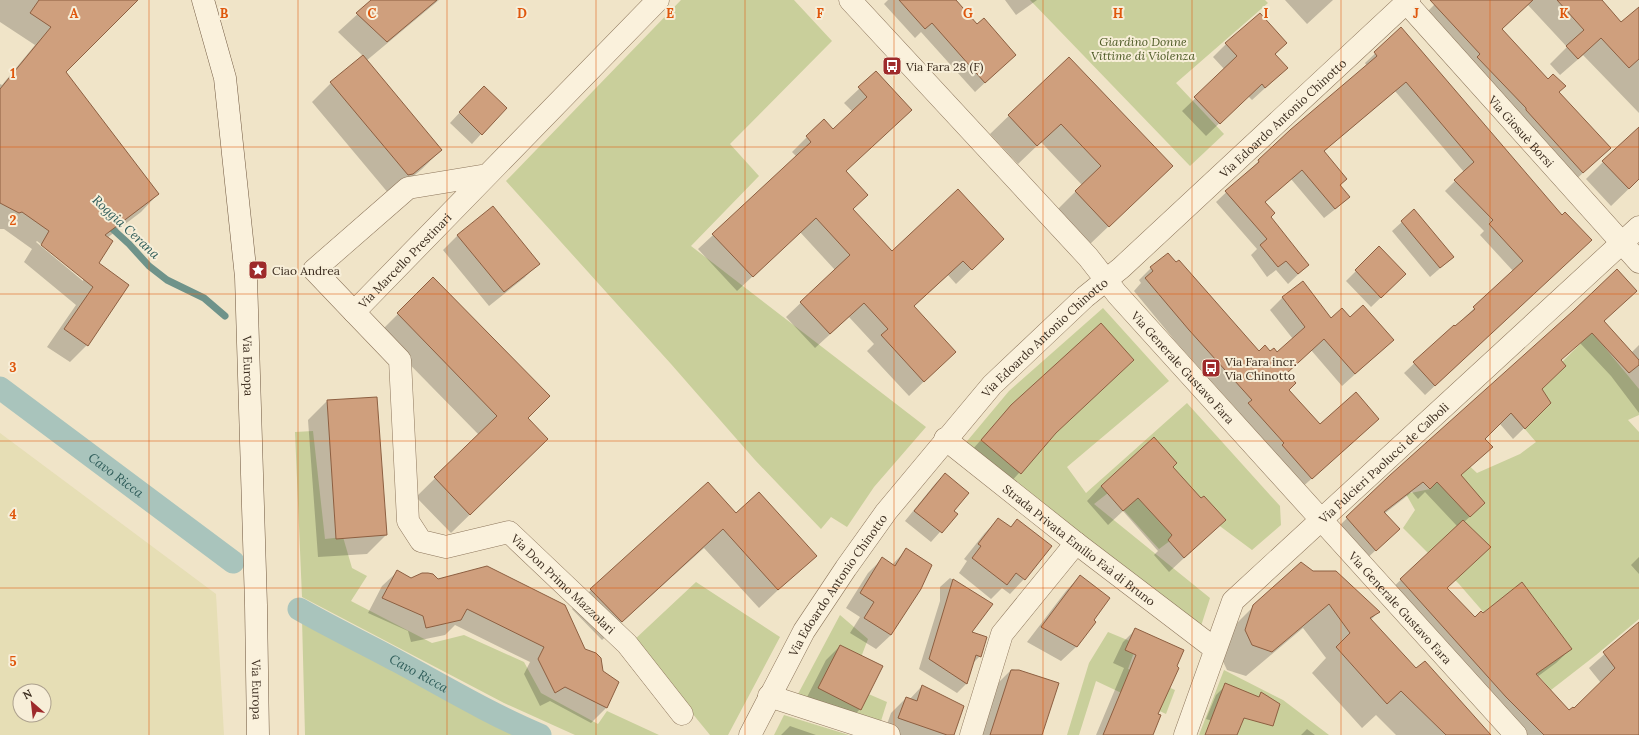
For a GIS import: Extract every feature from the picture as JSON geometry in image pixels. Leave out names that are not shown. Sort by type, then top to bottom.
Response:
[{"type":"street","name":"Via Europa","points":[[203,0],[225,78],[246,277],[256,605],[258,735]]},
{"type":"street","name":"Via Marcello Prestinari","points":[[487,175],[408,188],[314,270],[354,312],[658,0]]},
{"type":"street","name":"Via Generale Gustavo Fara","points":[[850,0],[1088,257],[1116,294],[1516,735]]},
{"type":"street","name":"Via Edoardo Antonio Chinotto","points":[[750,735],[804,631],[846,568],[886,512],[945,439],[992,385],[1085,297],[1121,268],[1406,1]]},
{"type":"street","name":"Via Giosuè Borsi","points":[[1406,1],[1639,262]]},
{"type":"street","name":"Via Fulcieri Paolucci de Calboli","points":[[1185,735],[1215,649],[1234,601],[1639,227]]},
{"type":"street","name":"Via Don Primo Mazzolari","points":[[354,312],[400,360],[408,521],[421,541],[446,547],[509,532],[626,644],[682,714]]},
{"type":"street","name":"Strada Privata Emilio Faà di Bruno","points":[[945,439],[1076,543],[1215,649]]},
{"type":"street","points":[[970,735],[1002,634],[1076,543]]},
{"type":"street","points":[[769,696],[889,735]]},
{"type":"shaded area","points":[[0,433],[216,594],[224,735],[0,735]]},
{"type":"green space","points":[[681,0],[794,0],[832,41],[730,144],[759,176],[691,246],[926,427],[874,487],[847,527],[831,517],[821,529],[755,460],[671,364],[506,181]]},
{"type":"green space","name":"Giardino Donne Vittime di Violenza","points":[[1030,0],[1265,0],[1268,3],[1176,83],[1224,134],[1190,166]]},
{"type":"green space","points":[[1103,308],[1169,381],[1067,467],[1086,493],[1187,403],[1280,506],[1281,525],[1252,550],[1205,515],[1159,549],[1108,493],[1094,504],[1210,598],[1201,626],[963,446],[1009,391]]},
{"type":"green space","points":[[1592,332],[1639,389],[1639,415],[1628,420],[1639,432],[1639,619],[1551,690],[1459,584],[1403,528],[1415,510],[1406,494],[1430,489],[1462,459],[1477,473],[1520,454],[1536,442],[1511,413]]},
{"type":"green space","points":[[313,431],[325,539],[343,537],[352,568],[367,576],[351,601],[432,643],[464,635],[524,662],[541,693],[598,724],[607,711],[659,735],[575,735],[504,703],[302,597],[295,432]]},
{"type":"green space","points":[[696,582],[780,637],[728,735],[710,735],[633,641]]},
{"type":"green space","points":[[840,615],[868,639],[850,686],[887,702],[881,721],[798,694]]},
{"type":"green space","points":[[302,619],[444,697],[524,735],[305,735]]},
{"type":"green space","points":[[1108,632],[1137,644],[1128,669],[1175,690],[1166,714],[1096,681],[1079,735],[1067,735],[1089,663]]},
{"type":"green space","points":[[1224,670],[1283,700],[1329,735],[1199,735]]},
{"type":"green space","points":[[784,715],[849,735],[774,735]]},
{"type":"building","points":[[39,0],[138,0],[66,72],[159,194],[105,235],[113,241],[99,263],[129,285],[88,346],[64,329],[93,287],[41,245],[49,231],[22,212],[19,213],[0,203],[0,89],[51,27],[30,13]]},
{"type":"building","points":[[371,0],[437,0],[387,42],[356,13]]},
{"type":"building","points":[[899,0],[956,0],[977,24],[984,18],[1016,55],[985,83],[932,23],[925,29]]},
{"type":"building","points":[[1430,0],[1533,0],[1502,29],[1548,79],[1553,74],[1566,86],[1559,92],[1611,148],[1583,173],[1526,110],[1526,108],[1477,57],[1480,54]]},
{"type":"building","points":[[1557,0],[1602,0],[1621,22],[1639,7],[1639,59],[1629,68],[1601,38],[1578,59],[1566,46],[1584,30]]},
{"type":"building","points":[[1260,13],[1287,43],[1275,54],[1288,68],[1265,88],[1262,84],[1220,124],[1194,97],[1237,56],[1225,43]]},
{"type":"building","points":[[1401,27],[1562,215],[1565,212],[1592,240],[1435,386],[1413,362],[1454,325],[1455,326],[1475,309],[1473,307],[1523,261],[1489,224],[1493,220],[1454,180],[1474,162],[1406,82],[1324,151],[1347,179],[1340,185],[1350,197],[1335,209],[1302,170],[1265,202],[1275,213],[1271,217],[1309,265],[1298,274],[1286,261],[1278,267],[1260,245],[1267,239],[1225,191],[1259,162],[1258,160],[1290,130],[1377,56],[1374,52]]},
{"type":"building","points":[[363,55],[442,150],[413,174],[408,175],[330,82]]},
{"type":"building","points":[[1069,57],[1173,166],[1109,227],[1075,191],[1101,166],[1061,124],[1037,146],[1008,115]]},
{"type":"building","points":[[876,71],[912,110],[846,171],[868,195],[853,209],[892,251],[958,189],[1004,239],[972,270],[963,261],[914,306],[956,352],[924,382],[881,335],[888,329],[864,303],[830,334],[800,302],[850,255],[816,218],[753,277],[712,234],[811,142],[806,136],[824,119],[833,129],[867,97],[858,87]]},
{"type":"building","points":[[484,86],[507,108],[482,135],[459,112]]},
{"type":"building","points":[[1639,127],[1639,179],[1629,189],[1602,161]]},
{"type":"building","points":[[493,206],[540,264],[504,292],[457,235]]},
{"type":"building","points":[[1414,209],[1454,257],[1440,268],[1401,221]]},
{"type":"building","points":[[1379,246],[1406,274],[1381,298],[1355,270]]},
{"type":"building","points":[[1168,253],[1176,262],[1179,260],[1259,351],[1265,345],[1270,351],[1274,348],[1277,352],[1305,327],[1282,297],[1303,281],[1331,318],[1342,308],[1350,317],[1363,305],[1394,340],[1355,374],[1324,339],[1287,373],[1296,383],[1289,390],[1320,424],[1356,392],[1379,419],[1312,479],[1282,445],[1284,443],[1248,403],[1252,400],[1189,330],[1145,278],[1153,271],[1150,267]]},
{"type":"building","points":[[1617,269],[1637,291],[1604,321],[1639,360],[1639,365],[1629,373],[1592,333],[1561,360],[1566,366],[1542,389],[1551,403],[1525,429],[1511,413],[1485,439],[1493,447],[1461,475],[1485,503],[1470,517],[1437,482],[1430,489],[1423,482],[1384,512],[1400,529],[1376,551],[1346,517],[1389,476],[1573,311]]},
{"type":"building","points":[[433,277],[550,396],[528,418],[548,439],[470,515],[434,477],[497,416],[397,313]]},
{"type":"building","points":[[1101,323],[1134,360],[1056,433],[1021,474],[981,440],[1011,405]]},
{"type":"building","points":[[377,397],[387,535],[336,539],[327,400]]},
{"type":"building","points":[[1154,437],[1177,463],[1173,467],[1201,498],[1204,496],[1226,520],[1184,558],[1168,540],[1172,535],[1138,498],[1123,511],[1101,486]]},
{"type":"building","points":[[945,473],[969,493],[954,511],[958,514],[942,533],[914,511]]},
{"type":"building","points":[[708,482],[736,513],[759,492],[817,556],[778,590],[723,529],[622,622],[590,589]]},
{"type":"building","points":[[998,518],[1011,527],[1017,519],[1052,546],[1025,580],[1016,573],[1007,585],[972,558],[981,546],[978,544]]},
{"type":"building","points":[[1463,520],[1491,547],[1447,588],[1475,617],[1481,611],[1483,613],[1522,582],[1572,649],[1536,674],[1569,710],[1573,707],[1574,708],[1615,668],[1603,652],[1639,622],[1639,735],[1544,735],[1506,697],[1400,579]]},
{"type":"building","points":[[906,548],[932,565],[921,589],[891,635],[864,618],[874,602],[860,593],[882,557],[895,566]]},
{"type":"building","points":[[1301,562],[1313,571],[1336,571],[1380,612],[1370,618],[1416,668],[1425,661],[1491,735],[1446,735],[1401,691],[1387,704],[1336,647],[1350,633],[1329,604],[1272,652],[1252,645],[1245,630],[1253,605]]},
{"type":"building","points":[[487,566],[565,605],[585,649],[596,653],[601,658],[603,671],[619,682],[607,708],[565,687],[555,693],[538,659],[544,647],[467,609],[461,620],[426,628],[423,616],[382,598],[397,570],[411,578],[422,573],[428,573],[433,574],[438,579]]},
{"type":"building","points":[[1080,575],[1110,598],[1094,620],[1096,622],[1077,647],[1041,627]]},
{"type":"building","points":[[953,579],[993,604],[972,632],[987,637],[981,657],[976,655],[967,684],[929,659]]},
{"type":"building","points":[[1135,628],[1184,650],[1177,666],[1179,668],[1158,714],[1161,715],[1153,735],[1103,735],[1136,655],[1125,650]]},
{"type":"building","points":[[840,645],[883,666],[861,710],[818,688]]},
{"type":"building","points":[[1011,670],[1019,670],[1059,683],[1042,735],[990,735]]},
{"type":"building","points":[[1225,683],[1259,697],[1261,692],[1280,704],[1273,726],[1244,718],[1237,735],[1205,735]]},
{"type":"building","points":[[922,685],[964,706],[954,735],[947,735],[898,718],[906,697],[917,701]]},
{"type":"waterway","name":"Roggia Cerana","points":[[106,223],[129,244],[149,266],[167,280],[204,298],[225,316]]},
{"type":"waterway","name":"Cavo Ricca","points":[[0,388],[233,562]]},
{"type":"waterway","name":"Cavo Ricca","points":[[299,609],[486,710],[540,735]]},
{"type":"place","name":"Via Fara 28 (F)","points":[[892,66]]},
{"type":"place","name":"Ciao Andrea","points":[[258,270]]},
{"type":"place","name":"Via Fara incr. Via Chinotto","points":[[1211,368]]}]
